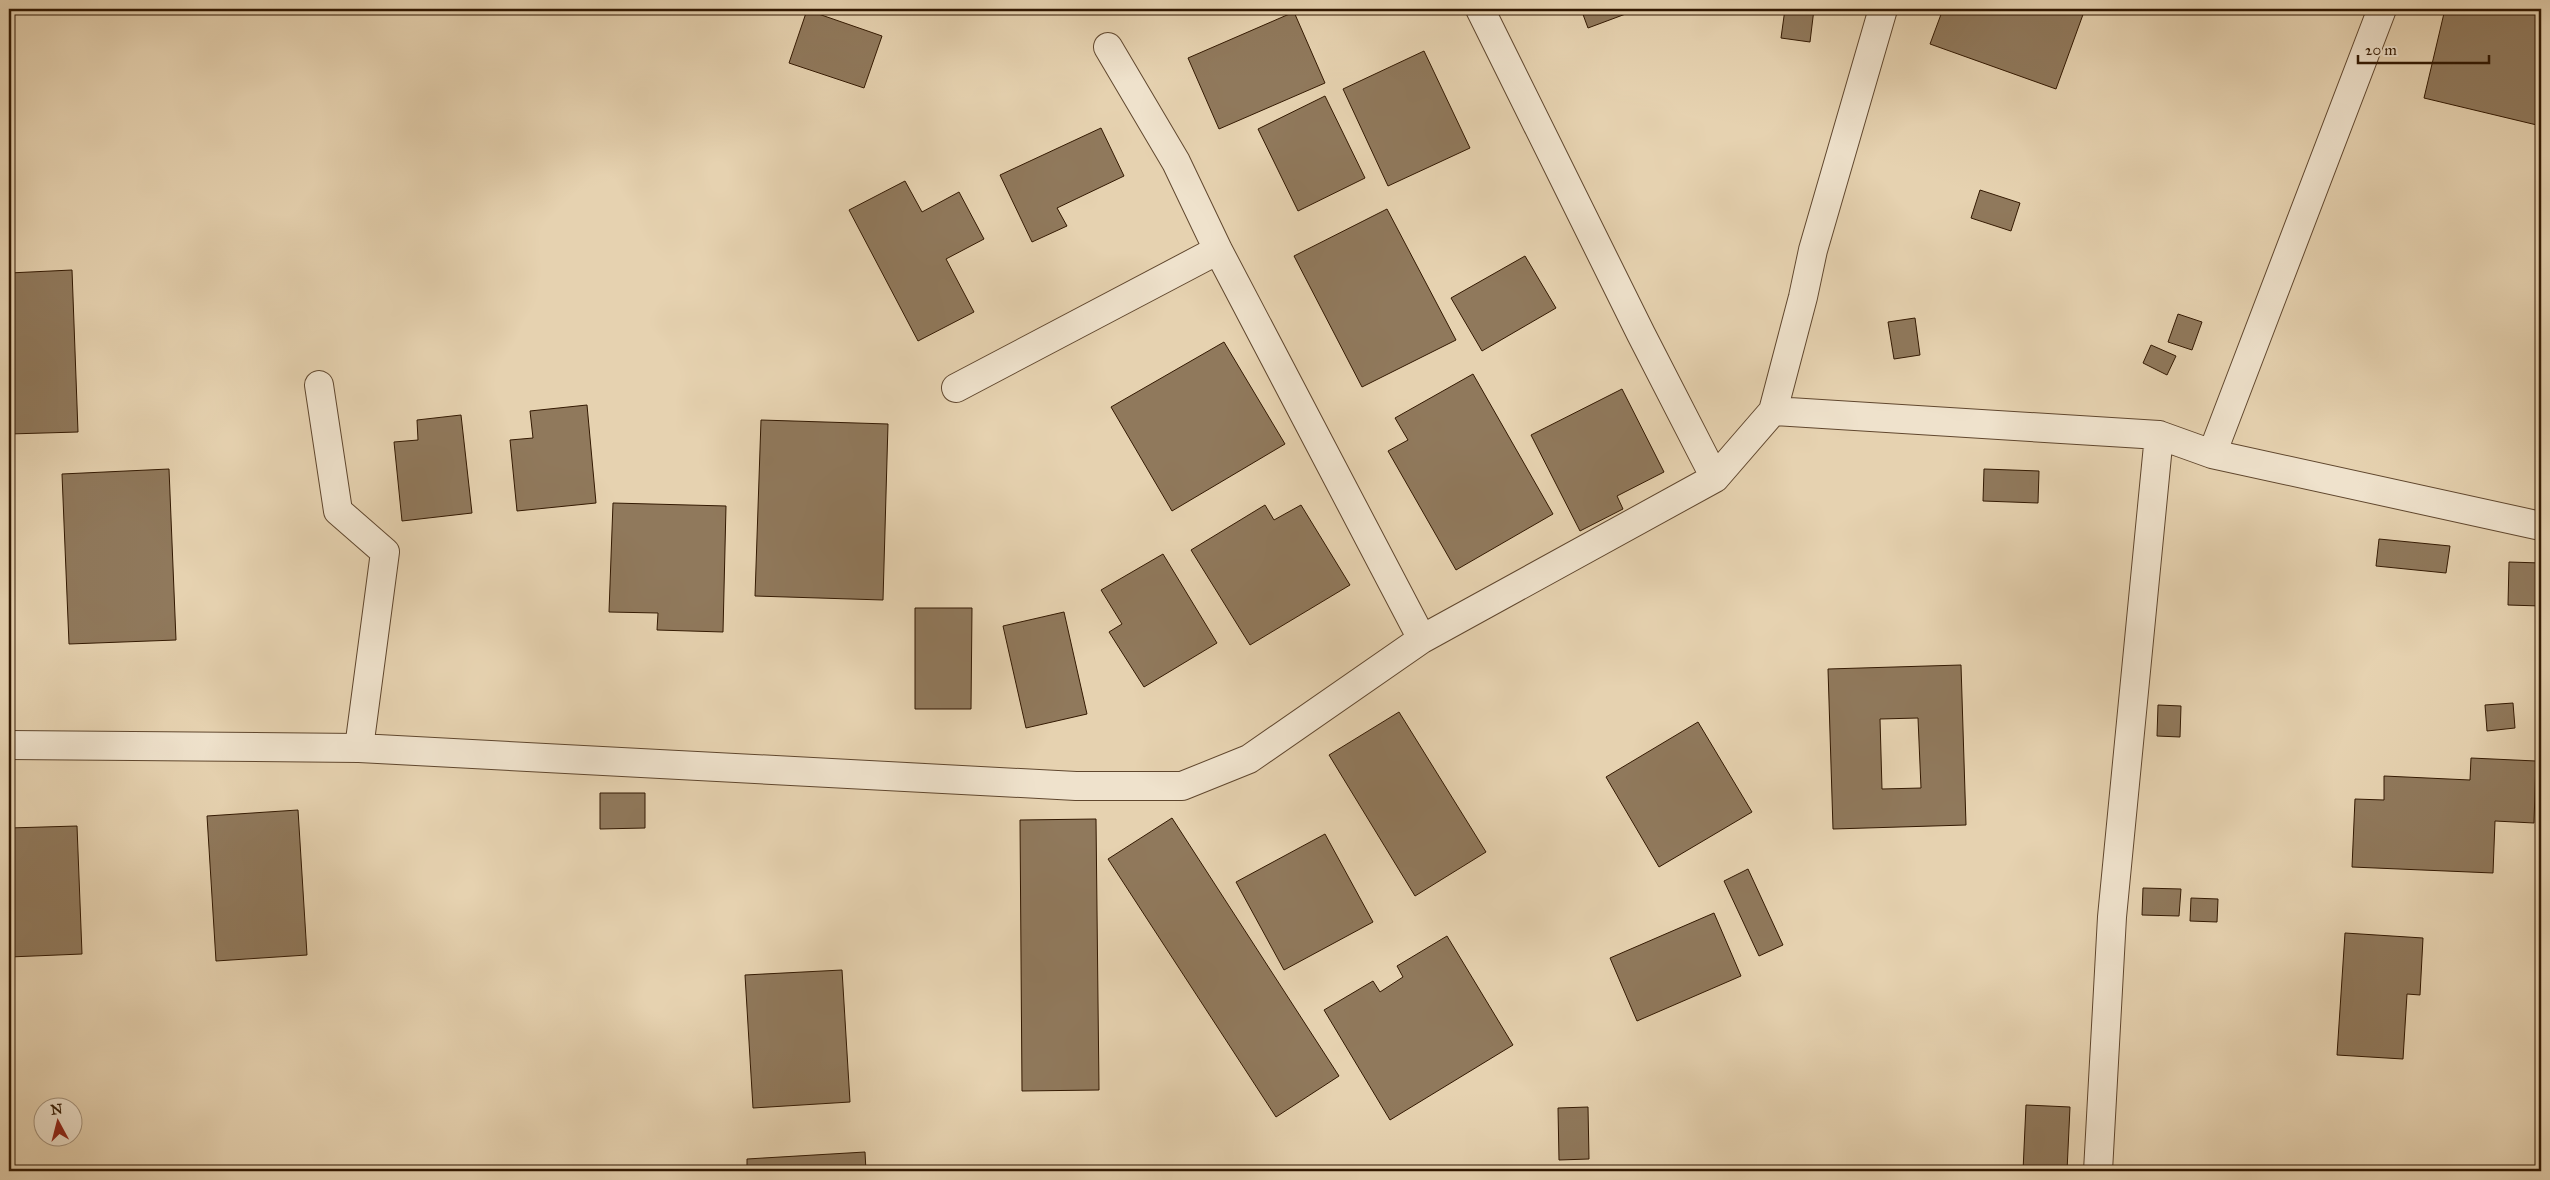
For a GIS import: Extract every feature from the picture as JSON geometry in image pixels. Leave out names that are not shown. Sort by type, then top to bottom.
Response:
[{"type":"street","points":[[1480,9],[1641,334],[1716,478]]},
{"type":"street","points":[[9,746],[359,748],[1076,786],[1182,786],[1249,758],[1422,639],[1716,478],[1773,411],[1803,298],[1813,250],[1883,9]]},
{"type":"street","points":[[2212,454],[2382,9]]},
{"type":"street","points":[[1108,47],[1176,162],[1218,250],[1422,639]]},
{"type":"street","points":[[956,388],[1218,250]]},
{"type":"street","points":[[319,385],[338,511],[385,552],[359,748]]},
{"type":"street","points":[[1773,411],[2160,435],[2212,454],[2541,526]]},
{"type":"street","points":[[2098,1171],[2112,917],[2160,435]]},
{"type":"building","points":[[1581,9],[1639,9],[1588,28]]},
{"type":"building","points":[[1785,9],[1814,9],[1810,42],[1781,38]]},
{"type":"building","points":[[1943,9],[2085,9],[2056,89],[1930,44]]},
{"type":"building","points":[[2445,9],[2541,9],[2541,126],[2424,98]]},
{"type":"building","points":[[807,10],[882,36],[864,88],[789,63]]},
{"type":"building","points":[[1294,12],[1325,83],[1219,129],[1188,58]]},
{"type":"building","points":[[1424,51],[1470,148],[1388,186],[1343,89]]},
{"type":"building","points":[[1325,96],[1365,178],[1298,211],[1258,129]]},
{"type":"building","points":[[1101,128],[1124,176],[1057,208],[1067,226],[1032,242],[1000,175]]},
{"type":"building","points":[[905,181],[922,212],[959,192],[984,239],[946,259],[974,312],[918,341],[849,210]]},
{"type":"building","points":[[1980,190],[2020,203],[2011,231],[1971,218]]},
{"type":"building","points":[[1387,209],[1456,340],[1362,387],[1294,256]]},
{"type":"building","points":[[1525,256],[1556,308],[1482,351],[1451,298]]},
{"type":"building","points":[[72,270],[78,432],[9,434],[9,273]]},
{"type":"building","points":[[2178,314],[2202,322],[2192,350],[2168,342]]},
{"type":"building","points":[[1915,318],[1920,355],[1894,359],[1888,322]]},
{"type":"building","points":[[1224,342],[1285,444],[1172,511],[1111,407]]},
{"type":"building","points":[[2151,345],[2176,356],[2167,375],[2143,363]]},
{"type":"building","points":[[1473,374],[1553,514],[1456,570],[1388,451],[1408,440],[1395,418]]},
{"type":"building","points":[[1622,389],[1664,472],[1617,496],[1623,509],[1580,531],[1531,435]]},
{"type":"building","points":[[587,405],[596,503],[517,511],[510,440],[533,438],[530,411]]},
{"type":"building","points":[[461,415],[472,513],[402,521],[394,442],[418,440],[417,420]]},
{"type":"building","points":[[761,420],[888,424],[883,600],[755,596]]},
{"type":"building","points":[[169,469],[176,640],[69,644],[62,474]]},
{"type":"building","points":[[1984,469],[2039,471],[2038,503],[1983,501]]},
{"type":"building","points":[[613,503],[726,506],[723,632],[657,630],[658,613],[609,612]]},
{"type":"building","points":[[1265,505],[1274,520],[1301,505],[1350,585],[1250,645],[1191,550]]},
{"type":"building","points":[[2379,539],[2450,546],[2446,573],[2376,566]]},
{"type":"building","points":[[1163,554],[1217,643],[1144,687],[1109,632],[1122,624],[1101,590]]},
{"type":"building","points":[[2509,562],[2541,563],[2541,606],[2508,605]]},
{"type":"building","points":[[915,608],[972,608],[971,709],[915,709]]},
{"type":"building","points":[[1064,612],[1087,714],[1026,728],[1003,626]]},
{"type":"building","points":[[1961,665],[1966,825],[1833,829],[1828,669]],"holes":[[[1918,718],[1921,788],[1882,789],[1880,719]]]},
{"type":"building","points":[[2513,703],[2515,728],[2487,731],[2485,705]]},
{"type":"building","points":[[2158,705],[2181,706],[2180,737],[2157,736]]},
{"type":"building","points":[[1399,712],[1486,852],[1415,896],[1329,755]]},
{"type":"building","points":[[1698,722],[1752,812],[1659,867],[1606,777]]},
{"type":"building","points":[[2471,758],[2536,761],[2534,823],[2495,821],[2493,873],[2352,867],[2355,799],[2384,800],[2384,776],[2470,780]]},
{"type":"building","points":[[600,793],[645,793],[645,828],[600,829]]},
{"type":"building","points":[[298,810],[307,955],[216,961],[207,816]]},
{"type":"building","points":[[1172,818],[1339,1076],[1276,1117],[1108,859]]},
{"type":"building","points":[[1096,819],[1099,1090],[1022,1091],[1020,820]]},
{"type":"building","points":[[77,826],[82,954],[9,957],[9,828]]},
{"type":"building","points":[[1325,834],[1373,922],[1284,970],[1236,882]]},
{"type":"building","points":[[1748,869],[1783,945],[1759,956],[1724,881]]},
{"type":"building","points":[[2143,888],[2181,889],[2179,916],[2142,915]]},
{"type":"building","points":[[2191,898],[2218,899],[2217,922],[2190,921]]},
{"type":"building","points":[[1714,913],[1741,976],[1637,1021],[1610,958]]},
{"type":"building","points":[[2345,933],[2423,938],[2420,995],[2407,994],[2403,1059],[2337,1055]]},
{"type":"building","points":[[1447,936],[1513,1045],[1390,1120],[1324,1010],[1373,981],[1380,992],[1403,977],[1397,966]]},
{"type":"building","points":[[842,970],[850,1102],[753,1108],[745,975]]},
{"type":"building","points":[[2026,1105],[2070,1107],[2067,1171],[2023,1171]]},
{"type":"building","points":[[1588,1107],[1589,1159],[1559,1160],[1558,1108]]},
{"type":"building","points":[[865,1152],[866,1171],[747,1171],[747,1159]]}]
